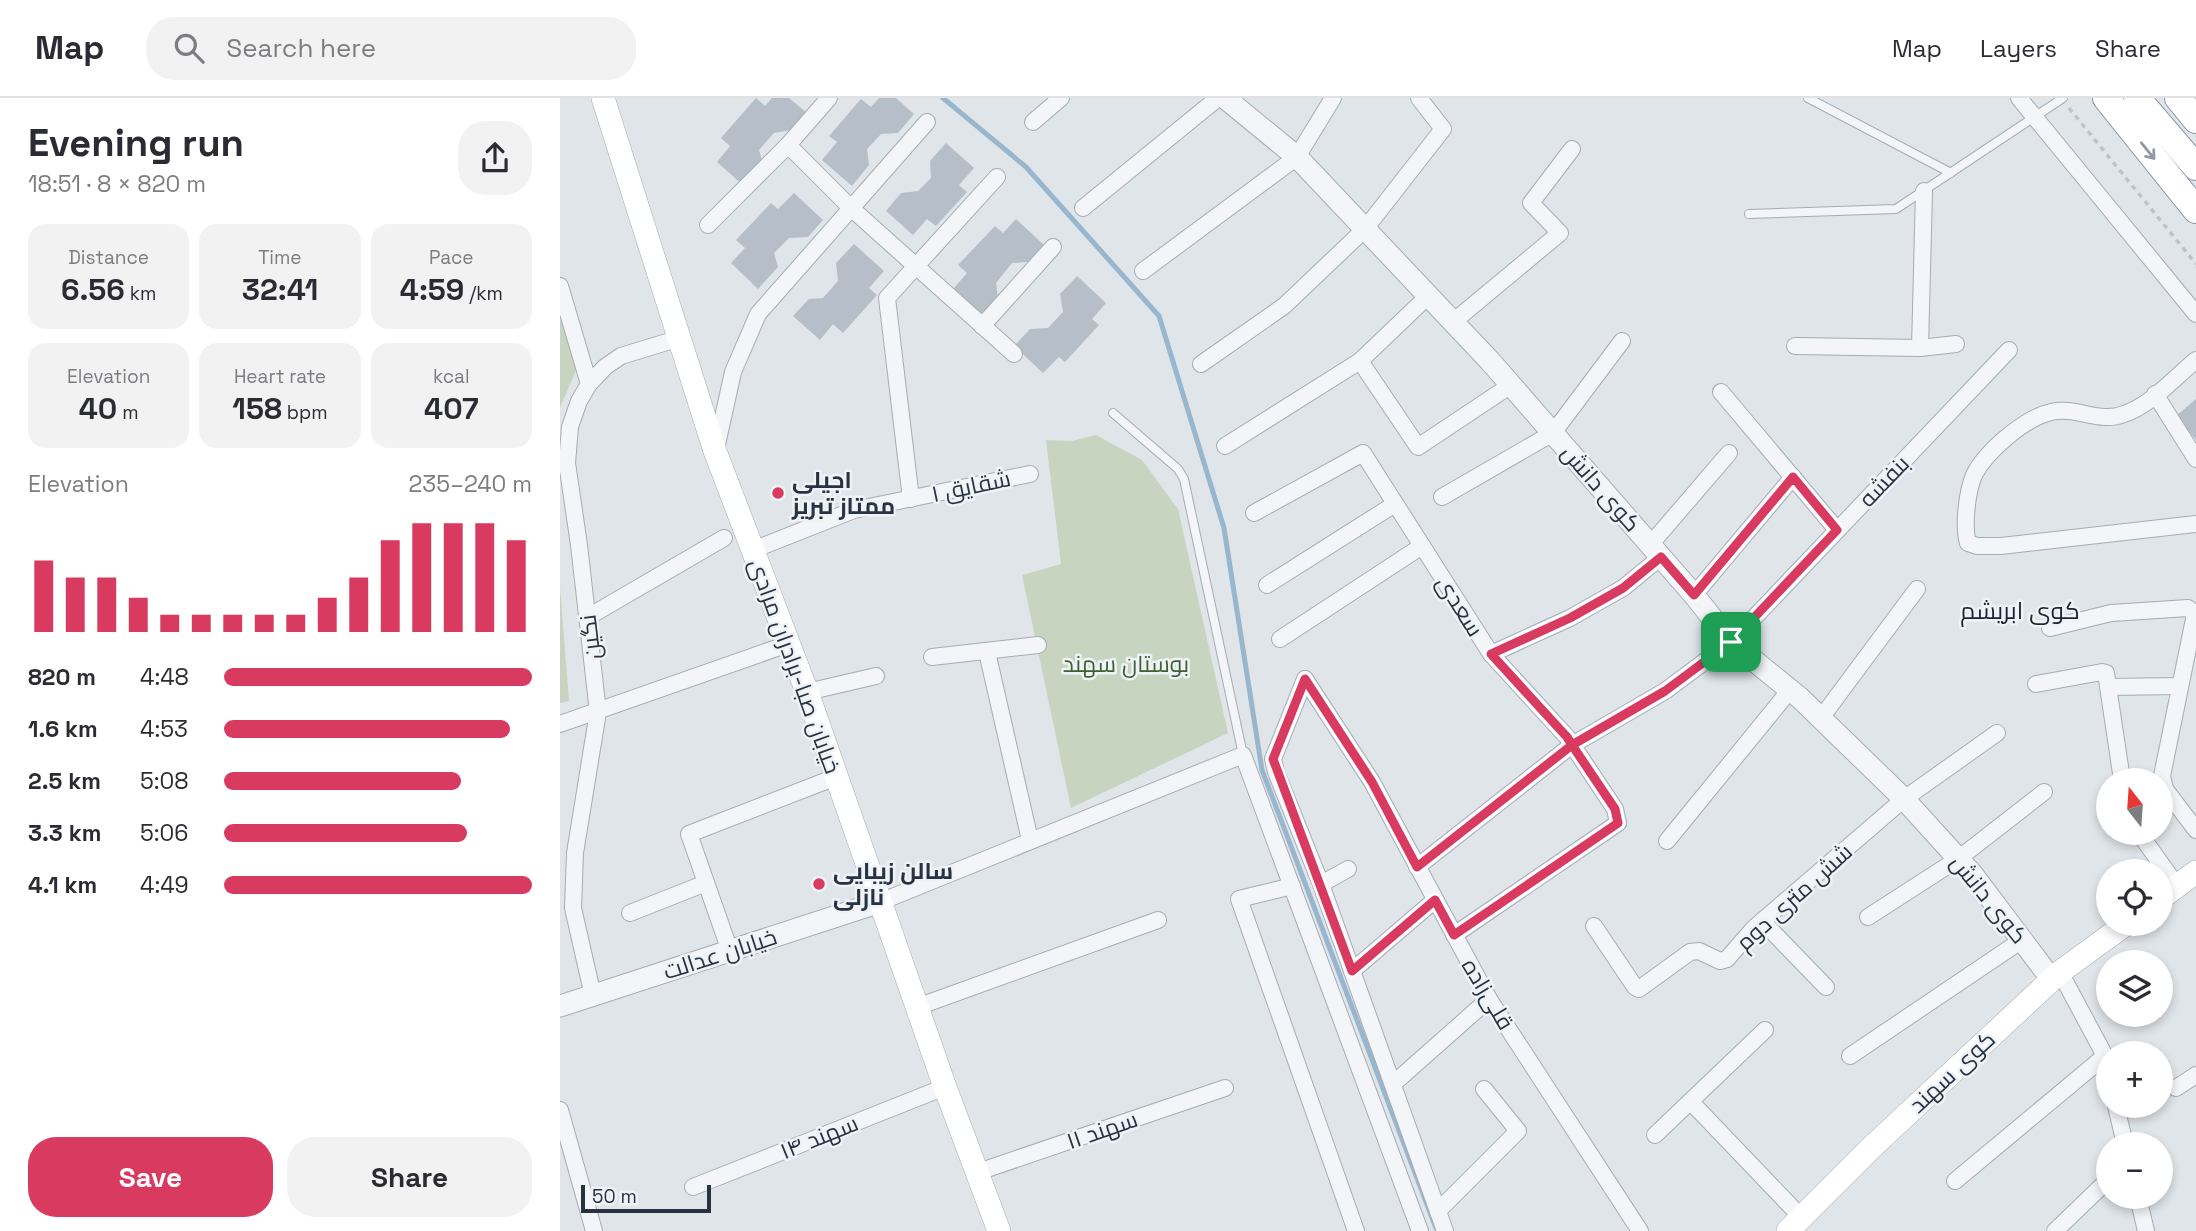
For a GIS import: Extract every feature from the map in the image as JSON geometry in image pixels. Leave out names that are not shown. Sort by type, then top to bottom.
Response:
[{"type":"highway","points":[[2106,98],[2196,210]]},
{"type":"highway","points":[[2137,98],[2196,167]]},
{"type":"highway","points":[[2178,98],[2196,120]]},
{"type":"main road","name":"خیابان صبا-برادران مرادی","points":[[603,98],[715,451],[807,692],[945,1087],[999,1231]]},
{"type":"main road","points":[[2173,889],[2196,872]]},
{"type":"main road","name":"کوی سهند","points":[[1795,1224],[1872,1147],[2056,976],[2110,936]]},
{"type":"street","points":[[708,225],[788,145],[830,98]]},
{"type":"street","points":[[1033,122],[1061,98]]},
{"type":"street","points":[[1083,208],[1218,98]]},
{"type":"street","name":"کوی دانش","points":[[1225,98],[1297,157],[1511,384],[1694,595],[1731,642],[1821,718],[1904,799],[1958,859],[2022,940],[2056,976]]},
{"type":"street","points":[[1143,271],[1297,157],[1333,98]]},
{"type":"street","points":[[1201,363],[1284,306],[1365,229],[1443,129],[1419,98]]},
{"type":"street","points":[[2019,98],[2196,314]]},
{"type":"street","points":[[715,451],[733,372],[758,314],[927,122]]},
{"type":"street","points":[[788,145],[851,208],[1014,354]]},
{"type":"street","points":[[1453,322],[1560,233],[1531,203],[1572,149]]},
{"type":"street","points":[[911,499],[887,298],[997,177]]},
{"type":"street","points":[[1920,348],[1924,191]]},
{"type":"street","points":[[982,326],[1053,247]]},
{"type":"street","points":[[560,286],[589,384]]},
{"type":"street","points":[[1225,446],[1360,361],[1428,296]]},
{"type":"street","name":"نگین","points":[[593,996],[573,908],[567,861],[598,712],[567,463],[570,428],[579,401],[589,384],[605,367],[621,356],[680,338]]},
{"type":"street","points":[[1442,497],[1553,433],[1622,341]]},
{"type":"street","points":[[1795,346],[1920,348],[1956,344]]},
{"type":"street","name":"بنفشه","points":[[1417,867],[1572,745],[1665,691],[1731,642],[2009,350]]},
{"type":"street","points":[[2196,360],[2138,408],[2115,418],[2104,419],[2078,412],[2053,411],[2016,430],[1989,456],[1974,476],[1966,512],[1965,534],[1968,543],[1977,546],[2001,546],[2196,524]]},
{"type":"street","points":[[1360,361],[1418,447],[1511,384]]},
{"type":"street","points":[[1721,392],[1837,530]]},
{"type":"street","points":[[2155,394],[2196,459]]},
{"type":"street","name":"سعدی","points":[[1254,513],[1363,453],[1491,654],[1572,745],[1615,809],[1618,823],[1454,935]]},
{"type":"street","points":[[1491,654],[1570,618],[1623,588],[1655,551],[1729,453]]},
{"type":"street","name":"شقایق ۱","points":[[753,551],[854,510],[1030,474]]},
{"type":"street","points":[[1694,595],[1793,477]]},
{"type":"street","points":[[1267,585],[1395,504]]},
{"type":"street","points":[[588,617],[724,538]]},
{"type":"street","points":[[1280,639],[1422,546]]},
{"type":"street","points":[[1821,718],[1917,589]]},
{"type":"street","points":[[2050,628],[2111,613],[2188,608],[2195,614],[2162,776],[2163,783],[2196,830]]},
{"type":"street","points":[[560,724],[788,644]]},
{"type":"street","points":[[932,657],[1038,645]]},
{"type":"street","points":[[987,652],[1030,840]]},
{"type":"street","points":[[2036,684],[2102,672],[2107,676],[2120,768]]},
{"type":"street","points":[[807,692],[876,676]]},
{"type":"street","name":"قلی‌زاده","points":[[1321,884],[1273,759],[1305,679],[1372,782],[1489,999],[1640,1231]]},
{"type":"street","points":[[2108,687],[2180,686]]},
{"type":"street","points":[[1667,841],[1790,690]]},
{"type":"street","name":"شش متری دوم","points":[[1594,926],[1639,989],[1690,952],[1699,951],[1720,961],[1727,959],[1762,921],[1904,799],[1997,733]]},
{"type":"street","points":[[880,902],[1243,755],[1420,1231]]},
{"type":"street","points":[[730,951],[689,834],[836,777]]},
{"type":"street","points":[[1868,917],[1958,859],[2044,792]]},
{"type":"street","points":[[1348,869],[1321,884],[1445,1231]]},
{"type":"street","points":[[630,913],[706,883]]},
{"type":"street","points":[[1292,886],[1239,899],[1356,1231]]},
{"type":"street","points":[[1352,971],[1435,900]]},
{"type":"street","name":"خیابان عدالت","points":[[560,1006],[880,902]]},
{"type":"street","points":[[917,1007],[1158,920]]},
{"type":"street","points":[[1762,921],[1826,988]]},
{"type":"street","points":[[1850,1056],[2022,940]]},
{"type":"street","points":[[2056,976],[2096,1041]]},
{"type":"street","points":[[1393,1084],[1489,999]]},
{"type":"street","points":[[1655,1135],[1765,1030]]},
{"type":"street","points":[[1955,1181],[2096,1064]]},
{"type":"street","points":[[2176,1088],[2196,1075]]},
{"type":"street","name":"سهند ۱۴","points":[[693,1187],[945,1087]]},
{"type":"street","name":"سهند ۱۱","points":[[978,1172],[1225,1088]]},
{"type":"street","points":[[1438,1211],[1518,1131],[1484,1089]]},
{"type":"street","points":[[1691,1102],[1795,1224]]},
{"type":"street","points":[[560,1110],[566,1153],[594,1231]]},
{"type":"street","points":[[2055,1231],[2096,1192]]},
{"type":"street","points":[[2141,1209],[2146,1231]]},
{"type":"lane","points":[[1808,98],[1951,173]]},
{"type":"lane","points":[[1749,214],[1896,209],[2062,98]]},
{"type":"lane","points":[[1113,413],[1178,469],[1184,480],[1243,755]]},
{"type":"path","points":[[2062,98],[2196,264]]},
{"type":"green space","points":[[560,311],[580,361],[560,408]]},
{"type":"green space","name":"بوستان سهند","points":[[1096,435],[1142,460],[1178,509],[1228,733],[1071,808],[1022,575],[1061,564],[1046,440],[1072,441]]},
{"type":"green space","points":[[560,588],[569,701],[560,703]]},
{"type":"building","points":[[756,98],[765,106],[772,98],[789,98],[807,113],[792,130],[774,133],[759,150],[763,164],[744,186],[717,162],[730,146],[721,138]]},
{"type":"building","points":[[879,98],[896,98],[914,114],[898,133],[881,134],[867,149],[869,165],[852,186],[822,160],[837,142],[829,136],[861,99],[871,107]]},
{"type":"building","points":[[946,143],[974,168],[959,185],[967,192],[936,226],[927,219],[913,235],[886,211],[901,193],[918,191],[931,178],[930,161]]},
{"type":"building","points":[[794,193],[823,220],[808,237],[789,238],[774,253],[778,267],[758,289],[731,263],[745,248],[736,240],[771,203],[778,209]]},
{"type":"building","points":[[1016,219],[1044,245],[1028,262],[1012,263],[996,283],[998,298],[981,315],[953,289],[967,273],[958,265],[995,226],[1003,233]]},
{"type":"building","points":[[854,244],[884,271],[869,288],[877,295],[843,333],[833,324],[820,340],[793,316],[809,299],[823,298],[838,281],[836,263]]},
{"type":"building","points":[[1077,276],[1106,303],[1092,319],[1099,325],[1065,362],[1059,357],[1043,373],[1014,346],[1030,329],[1048,328],[1063,312],[1060,294]]},
{"type":"building","points":[[2196,399],[2196,440],[2176,416]]},
{"type":"waterway","points":[[943,98],[1026,167],[1159,316],[1224,528],[1262,770],[1436,1228]]},
{"type":"place","name":"اجیلی ممتاز تبریز","points":[[778,493]]},
{"type":"place","name":"سالن زیبایی نازلی","points":[[819,884]]},
{"type":"district","name":"کوی ابریشم","points":[[2020,611]]},
{"type":"route","points":[[1731,642],[1665,691],[1572,745],[1417,867],[1372,782],[1305,679],[1273,759],[1352,971],[1435,900],[1454,935],[1618,823],[1615,809],[1572,745],[1567,737],[1491,654],[1570,618],[1623,588],[1661,557],[1694,595],[1793,477],[1837,530],[1731,642]]}]
